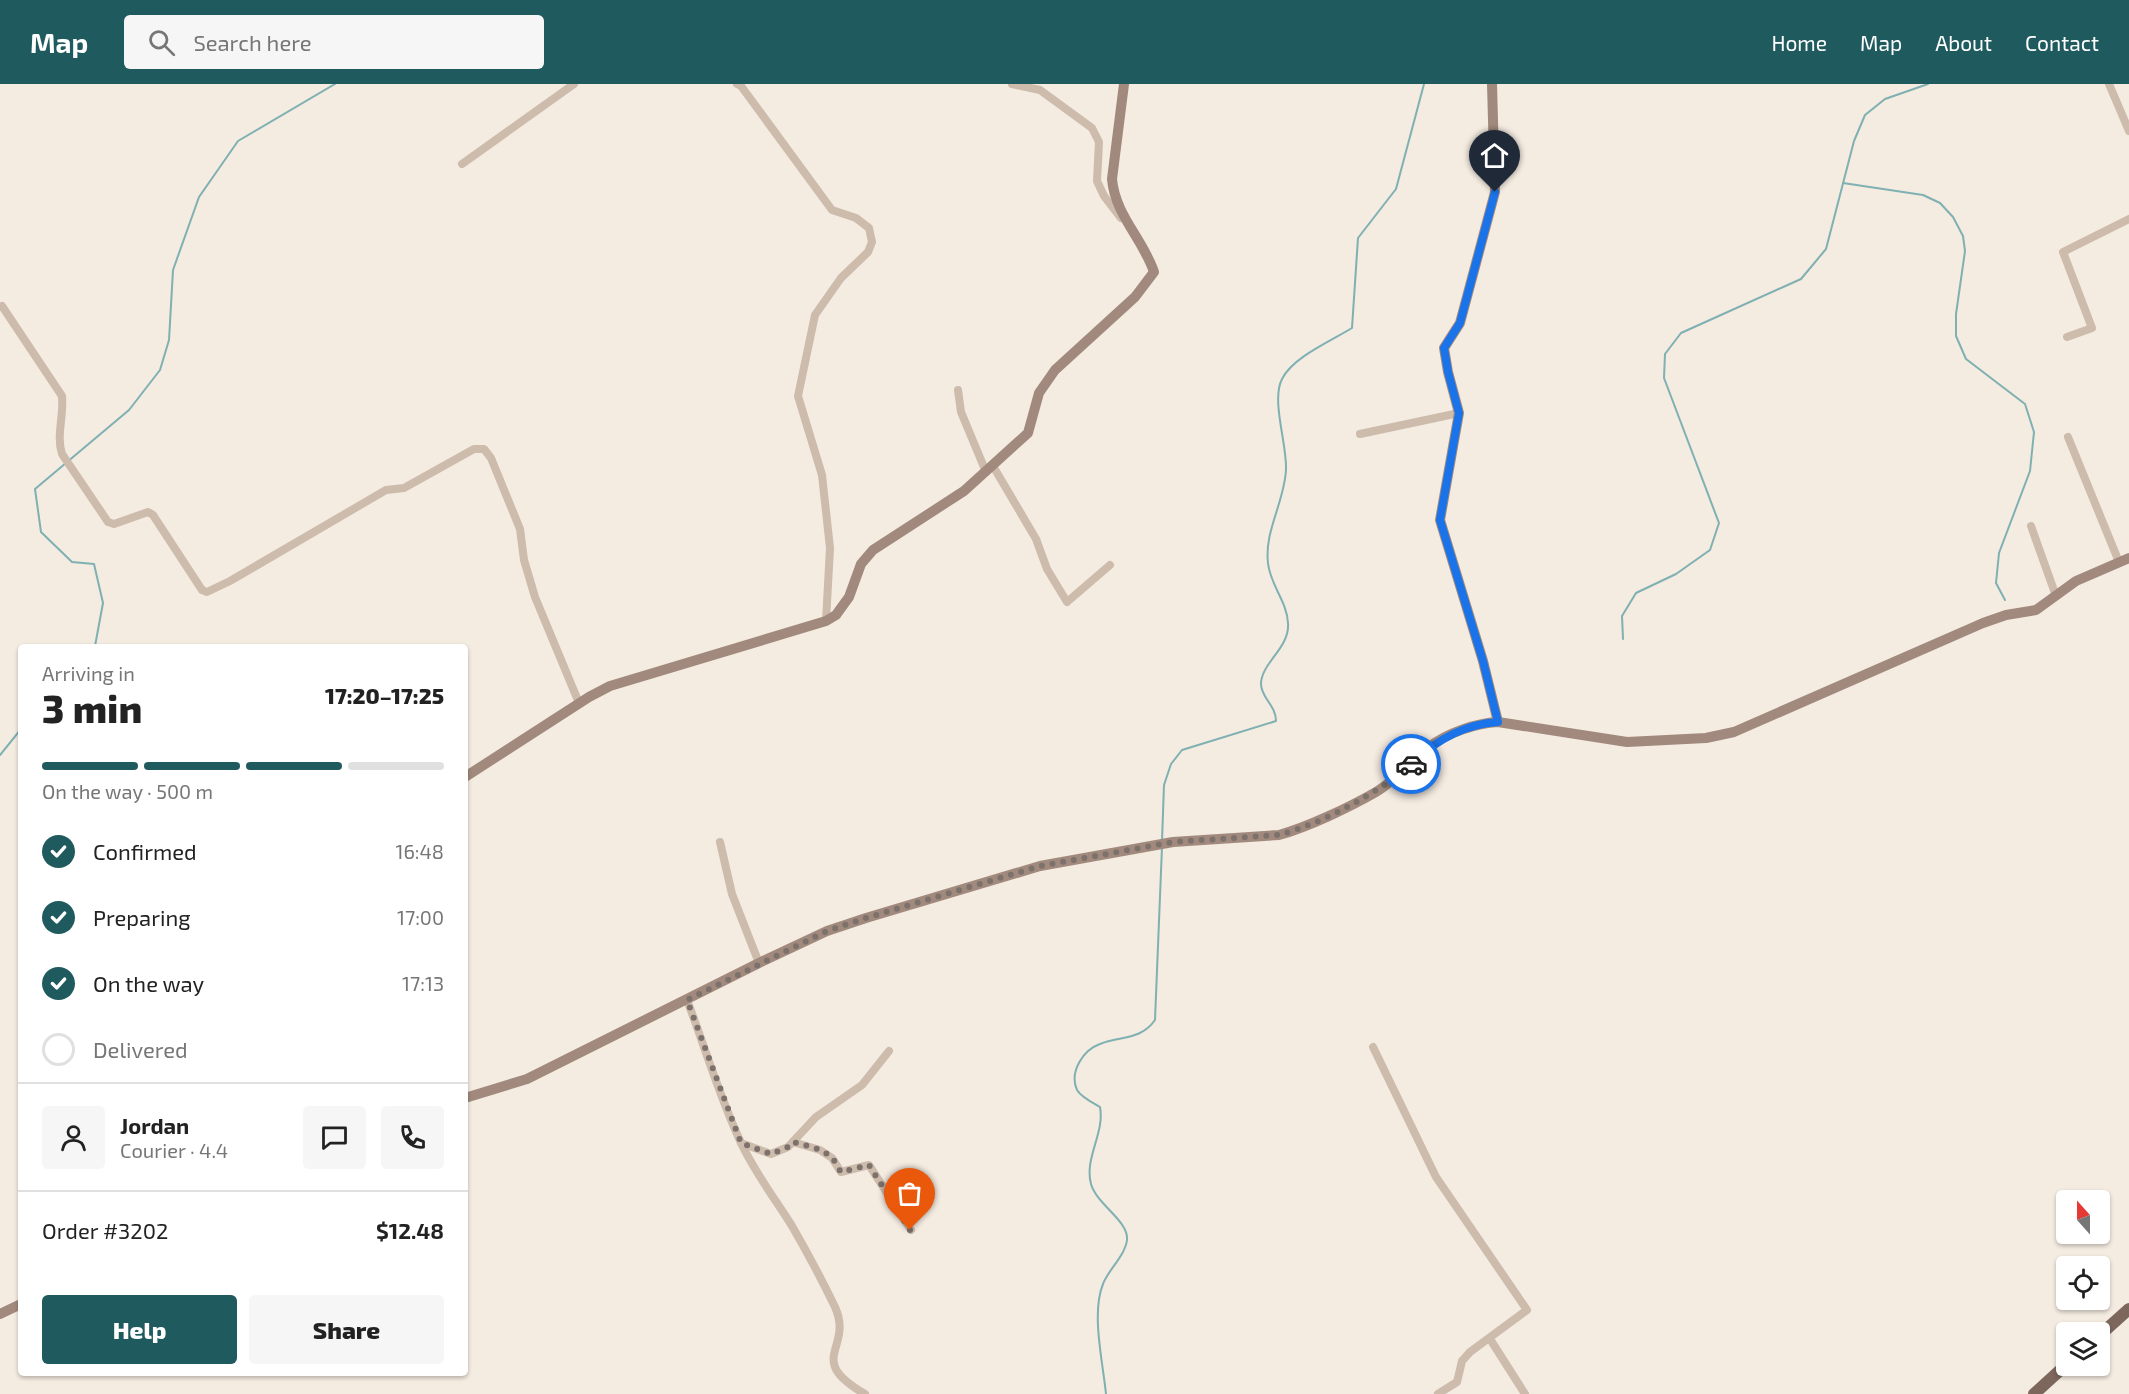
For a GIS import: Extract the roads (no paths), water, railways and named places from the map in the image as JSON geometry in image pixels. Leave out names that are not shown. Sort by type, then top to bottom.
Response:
[{"type":"main road","points":[[2110,1326],[2129,1309]]},
{"type":"main road","points":[[2034,1394],[2056,1374]]},
{"type":"street","points":[[462,164],[574,84]]},
{"type":"street","points":[[737,84],[741,86],[832,210],[856,218],[869,228],[872,242],[868,252],[841,278],[814,315],[798,396],[822,475],[830,549],[826,621]]},
{"type":"street","points":[[468,775],[579,703],[610,686],[826,621],[837,615],[849,597],[861,564],[873,550],[964,491],[1028,433],[1039,393],[1055,370],[1135,297],[1154,272],[1149,256],[1104,196],[1097,181],[1099,142],[1092,128],[1040,90],[1012,84]]},
{"type":"street","points":[[1124,84],[1112,179],[1113,194],[1128,226]]},
{"type":"street","points":[[1492,84],[1495,192],[1460,323],[1444,348],[1459,413],[1440,520],[1483,661],[1498,722]]},
{"type":"street","points":[[2109,84],[2129,131]]},
{"type":"street","points":[[2067,337],[2092,328],[2063,252],[2129,219]]},
{"type":"street","points":[[2,306],[62,396],[59,446],[62,454],[108,522],[114,524],[148,512],[153,514],[202,590],[207,592],[230,581],[386,490],[404,488],[474,449],[484,449],[491,458],[520,529],[524,560],[535,597],[579,703]]},
{"type":"street","points":[[958,390],[961,412],[989,469],[1036,538],[1047,569],[1067,602],[1110,565]]},
{"type":"street","points":[[1360,435],[1459,413]]},
{"type":"street","points":[[468,1097],[527,1079],[759,963],[827,931],[866,918],[1040,866],[1154,844],[1279,835],[1295,831],[1376,791],[1398,776],[1431,745],[1466,728],[1498,722],[1626,742],[1706,738],[1734,732],[1983,623],[2006,615],[2036,610],[2076,581],[2124,560],[2068,436]]},
{"type":"street","points":[[2031,525],[2056,596]]},
{"type":"street","points":[[720,842],[732,894],[759,963]]},
{"type":"street","points":[[687,1000],[741,1143],[792,1227],[836,1309],[841,1332],[832,1358],[833,1366],[853,1391],[865,1394]]},
{"type":"street","points":[[1373,1047],[1436,1177],[1527,1310],[1465,1356],[1457,1382],[1437,1394]]},
{"type":"street","points":[[741,1143],[771,1154],[788,1147],[816,1118],[862,1085],[889,1051]]},
{"type":"street","points":[[793,1142],[820,1150],[832,1158],[841,1172],[869,1165],[910,1230]]},
{"type":"street","points":[[0,1314],[18,1305]]},
{"type":"street","points":[[1490,1339],[1526,1394]]},
{"type":"waterway","points":[[95,644],[103,603],[94,564],[72,562],[41,532],[35,489],[129,410],[160,370],[169,340],[173,270],[199,197],[238,141],[335,84]]},
{"type":"waterway","points":[[1162,841],[1164,785],[1171,764],[1182,750],[1276,721],[1274,710],[1263,693],[1261,684],[1262,676],[1285,640],[1288,623],[1285,607],[1272,579],[1268,563],[1269,539],[1285,481],[1286,469],[1279,410],[1279,388],[1287,371],[1303,357],[1352,328],[1358,238],[1396,189],[1424,84]]},
{"type":"waterway","points":[[1623,639],[1622,616],[1636,593],[1676,574],[1710,550],[1719,523],[1664,378],[1665,354],[1681,333],[1801,279],[1826,249],[1854,141],[1865,115],[1885,99],[1928,84]]},
{"type":"waterway","points":[[1843,183],[1923,195],[1940,203],[1953,217],[1963,236],[1965,251],[1956,314],[1956,336],[1966,359],[2025,404],[2034,432],[2030,471],[1999,553],[1996,583],[2005,600]]},
{"type":"waterway","points":[[0,755],[18,733]]},
{"type":"waterway","points":[[1106,1394],[1098,1309],[1105,1279],[1123,1252],[1127,1240],[1123,1226],[1099,1199],[1091,1184],[1090,1165],[1100,1126],[1100,1107],[1079,1093],[1075,1076],[1079,1062],[1088,1051],[1108,1041],[1137,1034],[1155,1020],[1162,847]]}]
